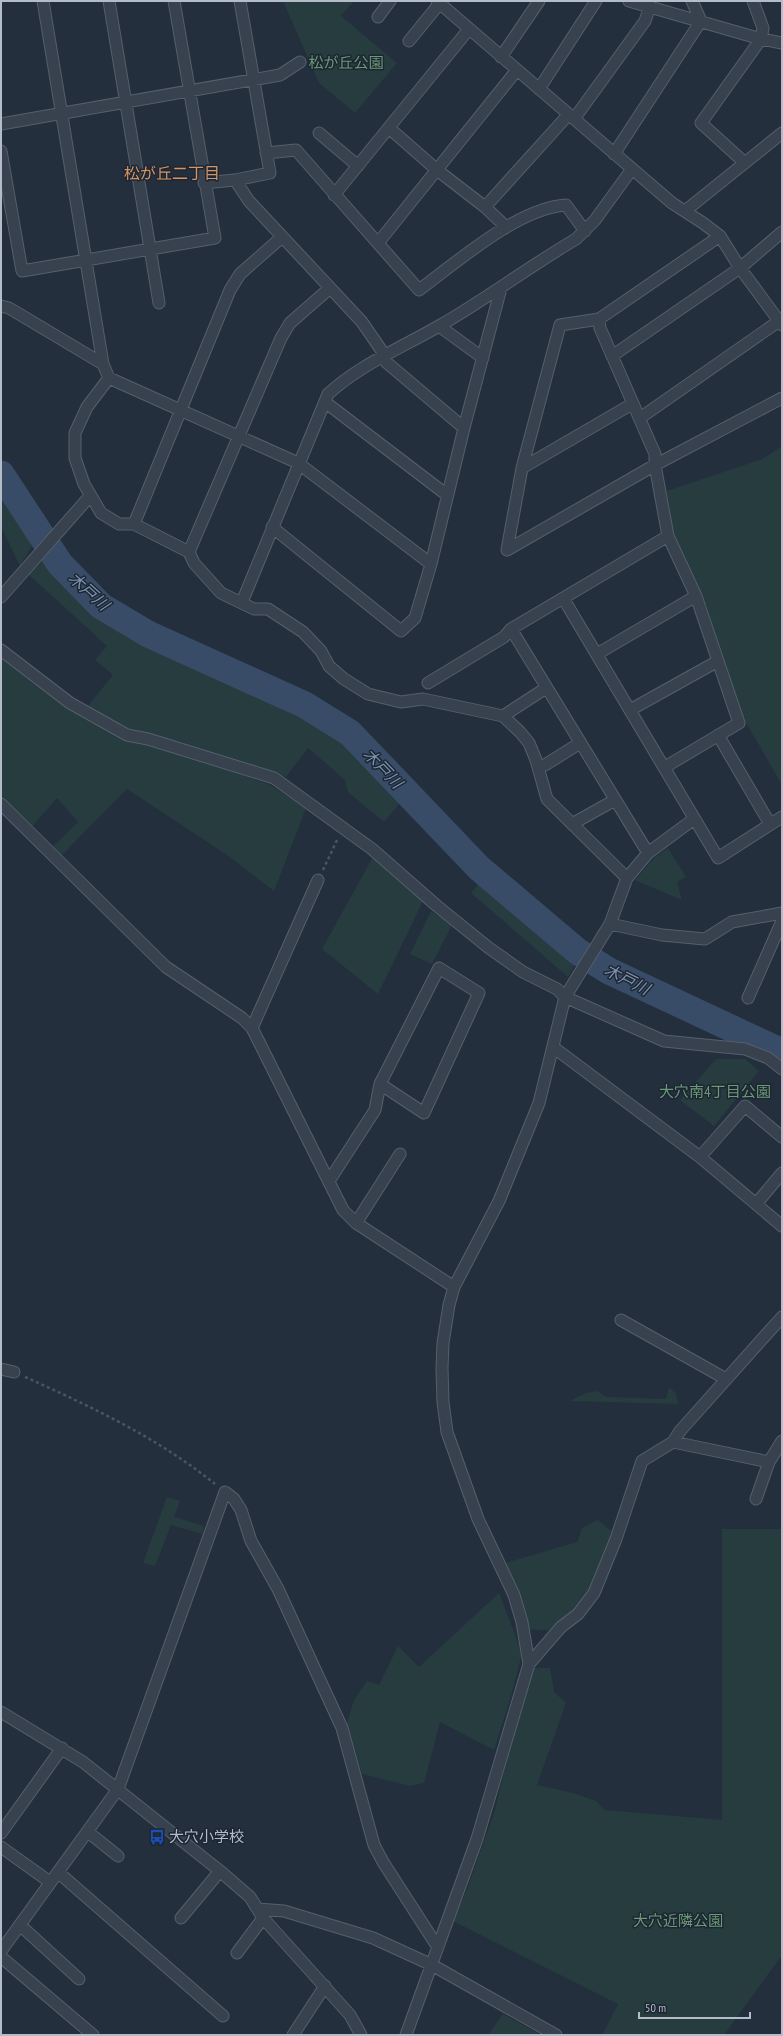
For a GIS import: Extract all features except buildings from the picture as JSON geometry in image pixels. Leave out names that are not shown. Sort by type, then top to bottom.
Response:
[{"type":"street","points":[[43,1],[103,364],[109,378],[181,412],[298,463],[431,564]]},
{"type":"street","points":[[109,1],[159,303]]},
{"type":"street","points":[[1,151],[22,271],[215,238],[204,183],[174,1]]},
{"type":"street","points":[[204,183],[235,180],[270,174],[240,1]]},
{"type":"street","points":[[378,17],[390,1]]},
{"type":"street","points":[[501,57],[539,1]]},
{"type":"street","points":[[539,89],[596,1]]},
{"type":"street","points":[[633,1],[761,39],[782,43]]},
{"type":"street","points":[[692,1],[701,20]]},
{"type":"street","points":[[745,163],[701,123],[761,39],[763,28],[752,1]]},
{"type":"street","points":[[409,41],[438,2],[672,203],[720,236],[740,268],[781,322],[640,418]]},
{"type":"street","points":[[485,207],[571,117],[645,20],[650,6]]},
{"type":"street","points":[[614,154],[701,20]]},
{"type":"street","points":[[334,195],[469,28]]},
{"type":"street","points":[[1,124],[189,93],[280,75],[300,62]]},
{"type":"street","points":[[378,243],[517,70]]},
{"type":"street","points":[[389,128],[437,170],[485,207],[506,227]]},
{"type":"street","points":[[319,133],[358,166]]},
{"type":"street","points":[[685,211],[782,133]]},
{"type":"street","points":[[266,153],[296,150],[419,290],[476,247],[506,227],[553,206],[566,205],[585,231]]},
{"type":"street","points":[[242,602],[298,463],[328,394],[342,381],[384,354],[439,326],[576,239],[595,220],[632,169]]},
{"type":"street","points":[[235,180],[249,201],[362,322],[384,354],[386,362],[464,428]]},
{"type":"street","points":[[612,356],[740,268],[782,232]]},
{"type":"street","points":[[720,236],[599,319],[560,325],[522,468],[507,550],[655,465],[782,398]]},
{"type":"street","points":[[134,524],[230,290],[240,274],[282,237]]},
{"type":"street","points":[[189,552],[281,338],[290,323],[330,288]]},
{"type":"street","points":[[272,527],[402,631],[415,618],[431,564],[447,495],[501,288]]},
{"type":"street","points":[[1,306],[9,308],[103,364]]},
{"type":"street","points":[[599,319],[600,328],[655,454],[655,465],[668,536],[696,596],[738,723],[665,767]]},
{"type":"street","points":[[439,326],[483,358]]},
{"type":"street","points":[[109,378],[87,407],[75,433],[75,458],[86,500],[101,513],[119,524],[134,524],[189,552],[194,563],[221,593],[254,609],[268,609],[303,632],[321,651],[329,666],[344,679],[368,694],[401,702],[423,699],[503,716],[529,743],[547,799],[628,878]]},
{"type":"street","points":[[325,402],[447,495]]},
{"type":"street","points":[[522,468],[632,404]]},
{"type":"street","points":[[1,597],[73,513],[86,500]]},
{"type":"street","points":[[428,683],[504,637],[511,629],[668,536]]},
{"type":"street","points":[[597,654],[696,596]]},
{"type":"street","points":[[563,598],[718,858],[770,824],[782,818]]},
{"type":"street","points":[[511,629],[648,853]]},
{"type":"street","points":[[1,650],[70,703],[127,736],[148,739],[274,778],[343,827],[489,948],[523,972],[557,989],[565,997],[664,1041],[745,1049],[768,1058],[782,1069]]},
{"type":"street","points":[[630,710],[718,661]]},
{"type":"street","points":[[503,716],[546,688]]},
{"type":"street","points":[[718,735],[770,824]]},
{"type":"street","points":[[545,765],[580,742]]},
{"type":"street","points":[[572,824],[615,800]]},
{"type":"street","points":[[1,804],[166,967],[242,1018],[252,1028],[343,1210],[356,1223],[454,1287]]},
{"type":"street","points":[[406,2035],[477,1839],[528,1664],[522,1622],[514,1594],[478,1519],[447,1432],[442,1402],[442,1343],[454,1287],[499,1201],[539,1103],[565,997],[610,924],[628,878],[648,853],[694,818]]},
{"type":"street","points":[[252,1028],[318,880]]},
{"type":"street","points":[[610,924],[662,935],[705,939],[732,922],[782,912]]},
{"type":"street","points":[[748,998],[782,921]]},
{"type":"street","points":[[329,1180],[375,1110],[380,1084],[439,968],[479,993],[424,1113],[380,1084]]},
{"type":"street","points":[[553,1047],[700,1157],[782,1226]]},
{"type":"street","points":[[700,1157],[745,1106],[782,1137]]},
{"type":"street","points":[[356,1223],[400,1154]]},
{"type":"street","points":[[756,1204],[782,1174]]},
{"type":"street","points":[[528,1664],[562,1627],[578,1614],[594,1593],[616,1539],[642,1461],[673,1442],[680,1431],[782,1317]]},
{"type":"street","points":[[621,1320],[726,1379]]},
{"type":"street","points":[[1,1369],[14,1372]]},
{"type":"street","points":[[756,1499],[770,1462],[782,1441]]},
{"type":"street","points":[[673,1442],[770,1462]]},
{"type":"street","points":[[1,1951],[118,1789],[225,1492],[234,1499],[241,1510],[251,1541],[278,1589],[342,1728],[374,1845],[383,1862],[437,1946]]},
{"type":"street","points":[[1,1712],[62,1748],[118,1789],[250,1897],[260,1914],[350,2015],[362,2035]]},
{"type":"street","points":[[1,1833],[62,1748]]},
{"type":"street","points":[[88,1832],[118,1856]]},
{"type":"street","points":[[1,1847],[50,1882]]},
{"type":"street","points":[[181,1918],[220,1871]]},
{"type":"street","points":[[59,1872],[223,2016]]},
{"type":"street","points":[[260,1914],[284,1912],[374,1938],[432,1965],[556,2035]]},
{"type":"street","points":[[237,1953],[260,1914]]},
{"type":"street","points":[[20,1925],[79,1979]]},
{"type":"street","points":[[1,1957],[93,2035]]},
{"type":"street","points":[[293,2035],[325,1986]]},
{"type":"path","points":[[318,880],[343,827]]},
{"type":"path","points":[[14,1372],[85,1404],[167,1448],[225,1492]]},
{"type":"green space","name":"松が丘公園","points":[[283,1],[354,1],[341,16],[397,63],[355,113],[319,83]]},
{"type":"green space","points":[[782,446],[782,785],[743,717],[702,593],[673,534],[667,491],[762,459]]},
{"type":"green space","points":[[1,488],[34,542],[20,566],[1,527]]},
{"type":"green space","points":[[46,558],[94,611],[203,667],[290,708],[346,742],[401,802],[384,822],[348,792],[345,780],[308,748],[286,777],[128,731],[87,707],[113,675],[95,660],[107,646],[26,572]]},
{"type":"green space","points":[[1,656],[147,742],[268,784],[306,808],[274,891],[227,855],[127,789],[60,857],[51,848],[78,822],[57,798],[31,828],[1,797]]},
{"type":"green space","points":[[668,848],[686,877],[677,882],[682,900],[635,880],[655,857]]},
{"type":"green space","points":[[373,857],[424,899],[378,994],[322,949]]},
{"type":"green space","points":[[485,877],[578,959],[568,977],[471,893]]},
{"type":"green space","points":[[431,911],[452,925],[432,964],[410,954]]},
{"type":"green space","name":"大穴南4丁目公園","points":[[716,1059],[745,1059],[759,1071],[714,1126],[680,1100]]},
{"type":"green space","points":[[669,1387],[676,1394],[678,1404],[570,1401],[586,1393],[597,1391],[606,1397],[666,1399]]},
{"type":"green space","points":[[167,1497],[180,1501],[174,1517],[204,1526],[202,1534],[171,1525],[155,1566],[143,1563]]},
{"type":"green space","points":[[598,1520],[614,1533],[598,1574],[584,1600],[564,1622],[551,1630],[524,1629],[499,1565],[577,1542],[582,1528]]},
{"type":"green space","name":"大穴近隣公園","points":[[722,1529],[782,1529],[782,1955],[724,2035],[602,2035],[618,2004],[453,1921],[468,1887],[495,1810],[528,1668],[550,1668],[554,1692],[566,1703],[537,1785],[573,1793],[596,1801],[605,1810],[722,1820]]},
{"type":"green space","points":[[499,1593],[522,1653],[510,1700],[494,1750],[440,1722],[424,1783],[410,1786],[362,1774],[347,1723],[354,1700],[367,1681],[379,1685],[398,1646],[419,1667]]},
{"type":"green space","points":[[503,2014],[541,2035],[488,2035]]},
{"type":"waterway","name":"木戸川","points":[[1,474],[60,564],[101,606],[148,634],[305,705],[350,733],[479,868],[577,951],[609,971],[782,1052]]},
{"type":"place","name":"大穴小学校","points":[[157,1837]]},
{"type":"district","name":"松が丘二丁目","points":[[172,173]]}]
